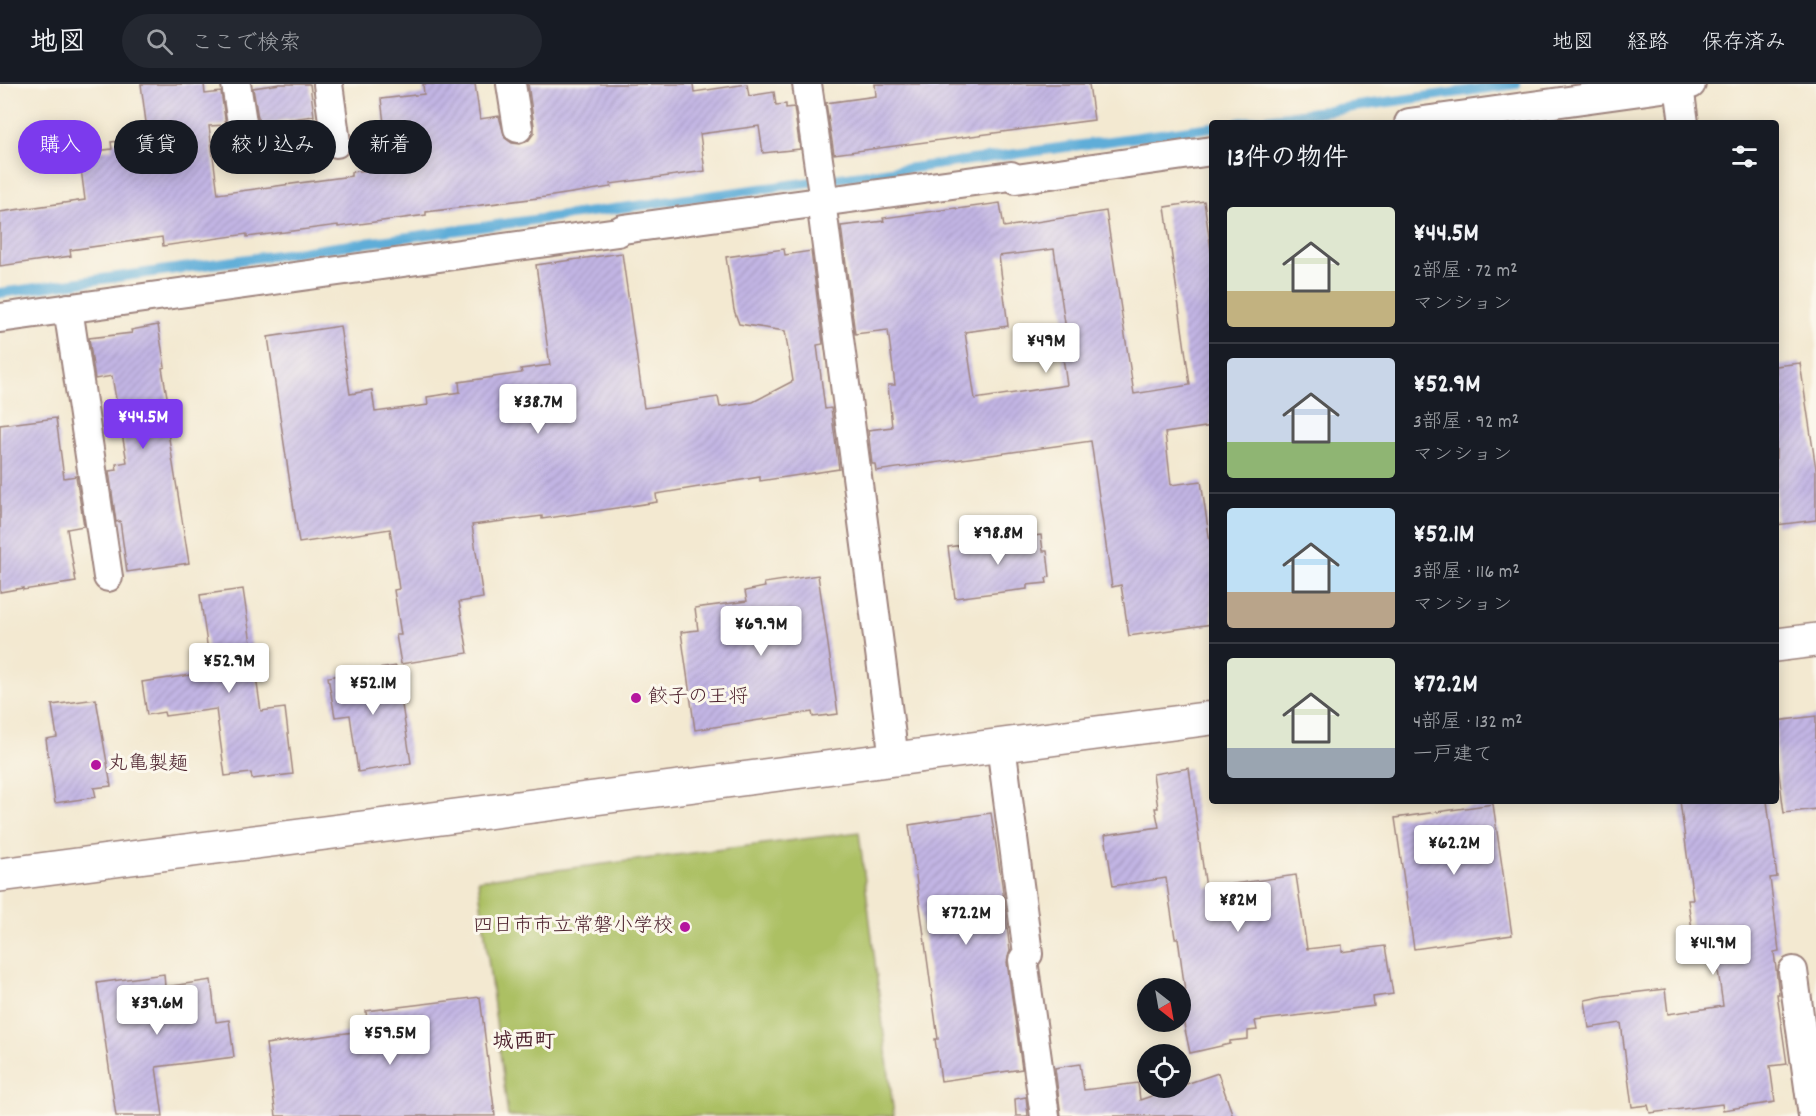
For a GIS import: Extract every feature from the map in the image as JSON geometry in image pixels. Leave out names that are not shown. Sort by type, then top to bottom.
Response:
[{"type":"street","points":[[236,84],[242,120]]},
{"type":"street","points":[[328,84],[333,120]]},
{"type":"street","points":[[511,84],[518,128]]},
{"type":"street","points":[[807,84],[820,166],[894,759]]},
{"type":"street","points":[[1452,120],[1590,111],[1685,85],[1684,120]]},
{"type":"street","points":[[0,318],[618,232],[623,229],[823,200],[1011,176],[1016,179],[1209,151]]},
{"type":"street","points":[[68,308],[108,578]]},
{"type":"street","points":[[1779,645],[1816,640]]},
{"type":"street","points":[[0,875],[1209,718]]},
{"type":"street","points":[[1000,745],[1028,954],[1023,960],[1045,1116]]},
{"type":"street","points":[[1793,971],[1813,1116]]},
{"type":"green space","name":"四日市市立常磐小学校","points":[[859,832],[894,1116],[508,1116],[478,880]]},
{"type":"building","points":[[141,84],[204,84],[205,94],[221,92],[225,120],[210,120],[209,126],[210,174],[215,174],[218,194],[351,176],[351,174],[432,174],[432,120],[384,120],[381,99],[424,94],[423,84],[475,84],[480,119],[499,116],[505,138],[512,143],[520,144],[528,141],[534,133],[528,84],[693,84],[694,92],[747,84],[749,96],[774,92],[776,105],[786,104],[786,108],[794,107],[800,149],[763,153],[759,126],[700,134],[705,171],[338,227],[338,225],[247,237],[247,234],[163,246],[162,237],[70,250],[71,256],[0,266],[0,212],[85,200],[82,174],[102,174],[102,150],[112,149],[111,142],[114,142],[114,174],[198,174],[198,120],[146,120]]},
{"type":"building","points":[[280,84],[310,84],[314,116],[285,120],[258,120],[253,88]]},
{"type":"building","points":[[875,84],[1089,84],[1094,120],[834,154],[826,103],[876,96]]},
{"type":"building","points":[[1204,201],[1209,236],[1209,426],[1165,433],[1171,485],[1201,481],[1209,536],[1209,624],[1129,636],[1121,585],[1112,587],[1091,441],[876,471],[875,464],[872,464],[868,430],[892,427],[888,385],[895,385],[888,330],[855,334],[841,226],[884,221],[883,218],[1000,203],[1004,227],[1106,211],[1134,394],[1190,385],[1165,207]],"holes":[[[1054,249],[1066,330],[1059,331],[1067,385],[975,399],[965,332],[1008,326],[999,256]]]},
{"type":"building","points":[[784,249],[785,255],[811,251],[823,344],[817,345],[825,409],[831,408],[839,469],[760,481],[760,477],[656,494],[657,502],[542,519],[542,516],[472,525],[483,598],[459,602],[468,653],[401,664],[396,635],[401,635],[394,590],[399,589],[390,529],[299,543],[268,337],[340,326],[350,394],[372,390],[375,412],[428,405],[427,397],[460,392],[459,382],[522,373],[521,369],[550,365],[536,265],[622,253],[644,408],[718,397],[720,407],[753,402],[793,381],[785,331],[739,324],[734,310],[726,257]]},
{"type":"building","points":[[158,325],[165,367],[162,368],[172,425],[167,426],[189,563],[127,572],[120,521],[116,522],[109,471],[117,470],[116,464],[127,462],[112,376],[95,379],[89,338],[132,333],[131,330]]},
{"type":"building","points":[[1800,363],[1816,469],[1816,520],[1779,525],[1779,366]]},
{"type":"building","points":[[56,418],[64,478],[76,476],[84,526],[67,529],[76,582],[0,592],[0,425]]},
{"type":"building","points":[[1041,535],[1043,551],[1047,551],[1050,577],[1046,578],[1047,583],[1027,585],[1027,589],[955,598],[948,547]]},
{"type":"building","points":[[818,575],[838,714],[813,717],[812,712],[695,730],[681,632],[698,630],[695,608],[747,601],[745,591],[765,587],[764,583]]},
{"type":"building","points":[[243,589],[261,711],[285,708],[293,774],[252,779],[251,773],[225,776],[216,709],[165,716],[164,712],[147,715],[142,682],[211,672],[200,595]]},
{"type":"building","points":[[396,666],[411,763],[358,772],[350,715],[335,717],[328,677]]},
{"type":"building","points":[[96,699],[111,786],[94,788],[96,797],[55,803],[46,739],[57,737],[52,705]]},
{"type":"building","points":[[1816,716],[1816,809],[1784,813],[1779,774],[1779,721]]},
{"type":"building","points":[[1189,768],[1206,888],[1296,875],[1307,949],[1342,945],[1342,952],[1385,946],[1393,994],[1373,997],[1374,1006],[1255,1021],[1257,1030],[1248,1031],[1248,1039],[1230,1041],[1230,1044],[1191,1053],[1191,1044],[1188,1044],[1186,1032],[1191,1032],[1191,978],[1183,978],[1166,878],[1113,886],[1105,835],[1159,827],[1155,808],[1158,808],[1153,774]]},
{"type":"building","points":[[1493,804],[1512,935],[1414,949],[1395,818]]},
{"type":"building","points":[[1680,804],[1767,804],[1777,877],[1770,878],[1779,951],[1774,952],[1779,994],[1777,994],[1787,1064],[1770,1066],[1775,1102],[1723,1110],[1722,1104],[1650,1113],[1648,1105],[1632,1107],[1621,1023],[1589,1028],[1585,1000],[1605,996],[1665,989],[1668,1014],[1723,1006],[1713,934],[1693,937],[1688,900],[1693,900]]},
{"type":"building","points":[[991,813],[1002,884],[1010,951],[1007,962],[1022,1069],[941,1081],[935,1039],[938,1039],[909,825]]},
{"type":"building","points":[[164,974],[165,987],[211,980],[216,1022],[229,1020],[234,1057],[156,1067],[163,1116],[116,1116],[97,983]]},
{"type":"building","points":[[480,997],[495,1116],[276,1116],[266,1044],[368,1030],[366,1011]]},
{"type":"building","points":[[1080,1064],[1084,1090],[1137,1083],[1137,1098],[1140,1100],[1191,1098],[1191,1082],[1218,1073],[1233,1116],[1061,1116],[1055,1068]]},
{"type":"building","points":[[1026,1097],[1028,1116],[1016,1116],[1015,1099]]},
{"type":"waterway","points":[[1259,120],[1516,84]]},
{"type":"waterway","points":[[0,293],[1209,127]]},
{"type":"place","name":"餃子の王将","points":[[636,698]]},
{"type":"place","name":"丸亀製麺","points":[[96,765]]},
{"type":"place","name":"四日市市立常磐小学校","points":[[685,927]]},
{"type":"district","name":"城西町","points":[[524,1043]]}]
